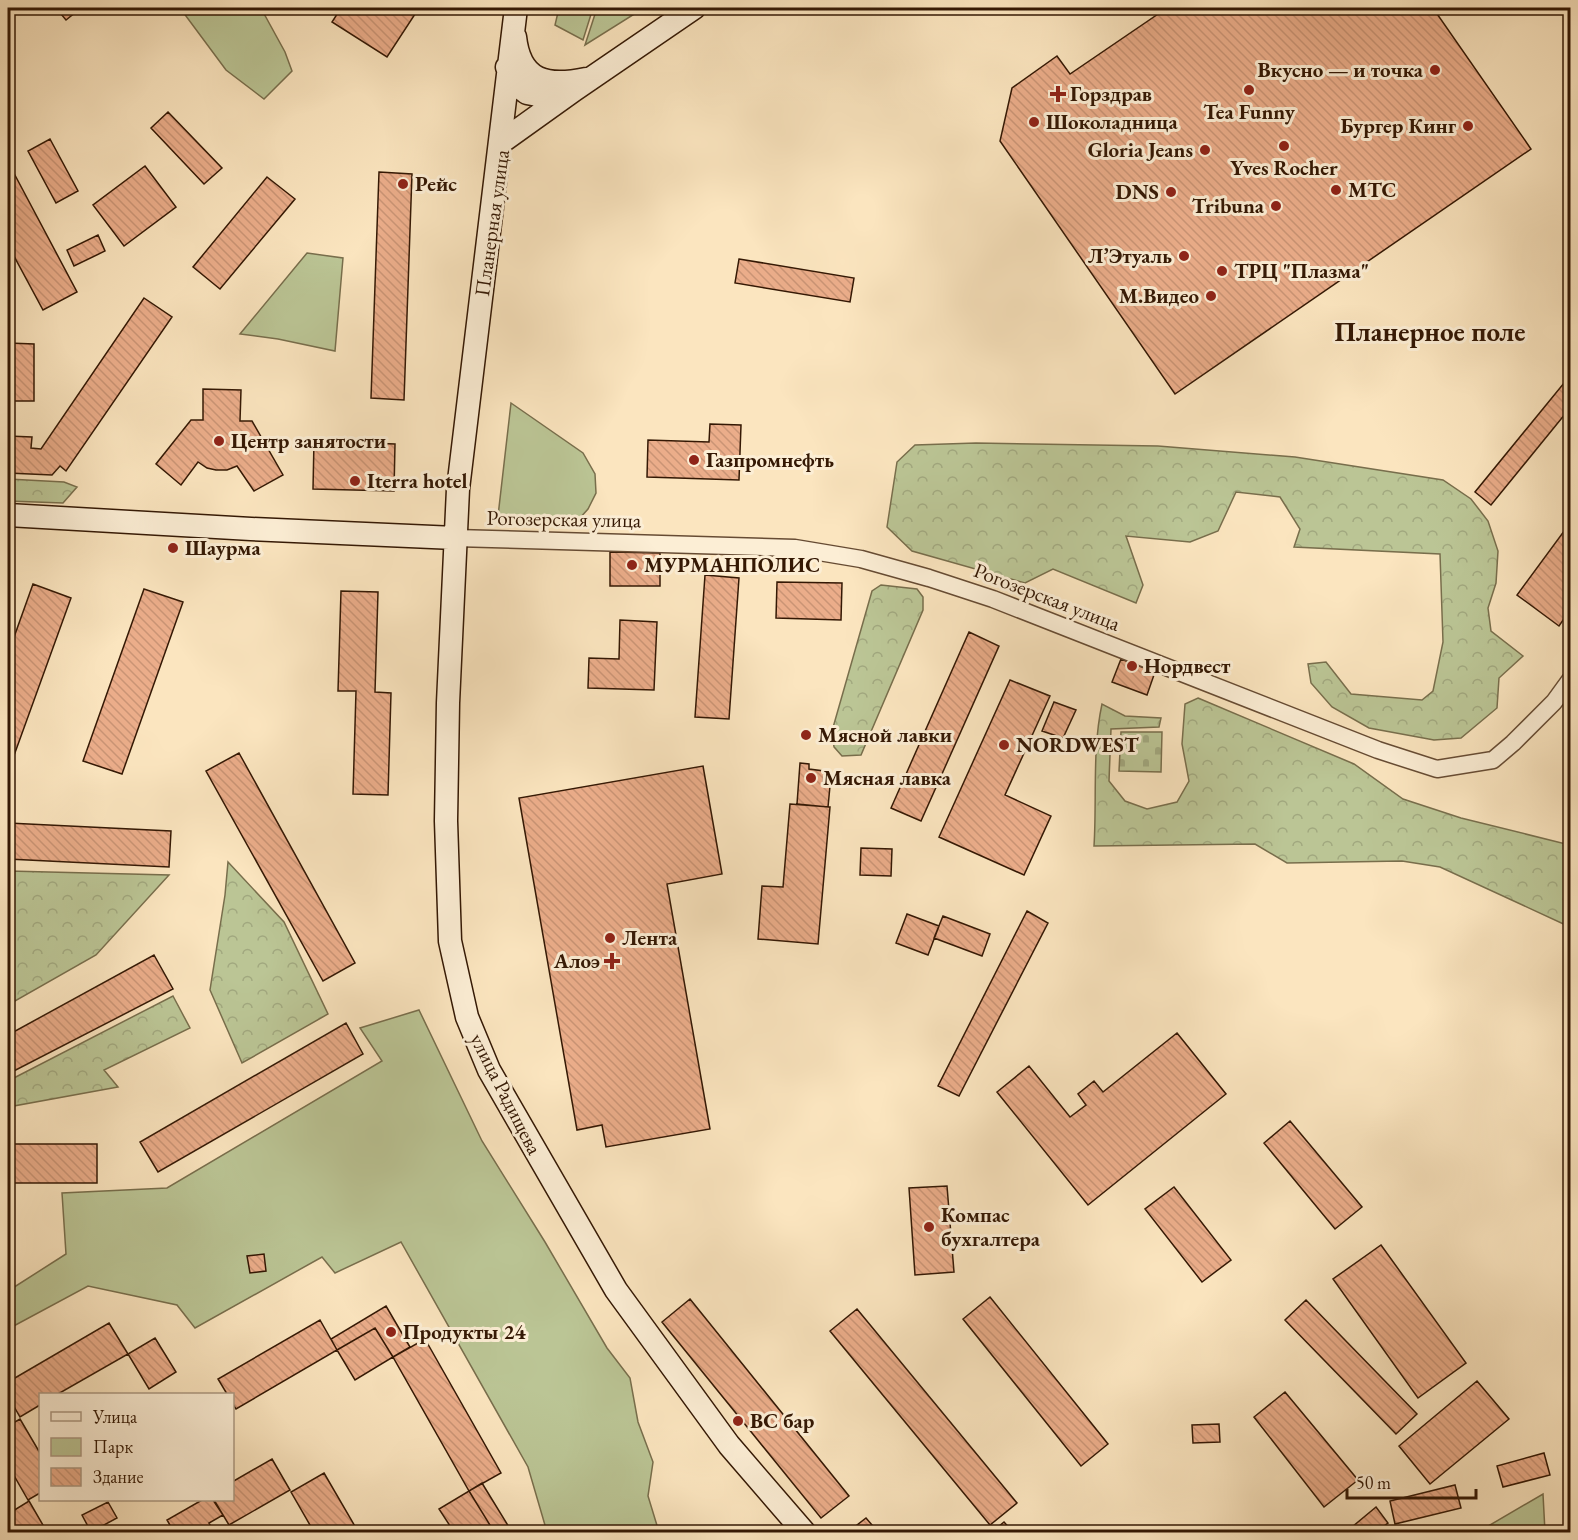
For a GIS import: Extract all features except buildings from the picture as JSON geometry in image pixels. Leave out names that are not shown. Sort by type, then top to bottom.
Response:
[{"type":"main road","name":"Планерная улица","points":[[455,538],[458,489],[500,143],[573,90],[694,8]]},
{"type":"main road","points":[[514,14],[520,61],[529,72],[538,79],[555,83],[593,77]]},
{"type":"main road","points":[[500,143],[514,14]]},
{"type":"main road","points":[[507,68],[513,82],[527,93],[553,98],[573,90]]},
{"type":"main road","points":[[8,515],[455,538]]},
{"type":"main road","name":"улица Радищева","points":[[455,538],[446,821],[450,941],[467,1017],[489,1070],[616,1290],[729,1445],[804,1533]]},
{"type":"street","name":"Рогозерская улица","points":[[455,538],[771,546],[836,553],[929,578],[993,599],[1367,746],[1437,769],[1493,760],[1554,702],[1570,680]]},
{"type":"green space","points":[[180,8],[263,8],[292,71],[264,99],[226,70]]},
{"type":"green space","points":[[559,8],[593,8],[583,40],[555,25]]},
{"type":"green space","points":[[597,8],[644,8],[585,45]]},
{"type":"green space","points":[[307,253],[343,258],[335,351],[240,334]]},
{"type":"green space","points":[[511,403],[583,453],[595,474],[596,493],[588,509],[579,519],[498,516]]},
{"type":"green space","points":[[976,443],[1158,446],[1295,457],[1443,480],[1471,499],[1488,521],[1498,551],[1496,583],[1488,608],[1491,631],[1523,656],[1499,678],[1497,708],[1461,738],[1434,740],[1369,728],[1332,707],[1311,683],[1308,664],[1326,662],[1351,694],[1422,700],[1433,691],[1443,642],[1440,554],[1294,547],[1300,529],[1280,497],[1236,492],[1218,531],[1190,542],[1126,536],[1143,585],[1136,603],[1053,569],[1025,583],[912,551],[887,527],[897,462],[915,445]]},
{"type":"green space","points":[[8,479],[64,482],[77,487],[63,503],[8,501]]},
{"type":"green space","points":[[881,585],[917,589],[923,597],[923,610],[861,755],[842,756],[834,747],[832,731],[872,591]]},
{"type":"green space","points":[[1198,698],[1354,764],[1403,799],[1461,818],[1570,845],[1570,927],[1440,867],[1402,861],[1287,863],[1255,844],[1094,846],[1096,757],[1102,704],[1125,716],[1161,718],[1159,727],[1111,729],[1109,781],[1125,801],[1147,809],[1177,802],[1189,781],[1182,744],[1185,704]]},
{"type":"green space","points":[[1121,732],[1162,732],[1161,772],[1119,771]]},
{"type":"green space","points":[[228,862],[284,922],[328,1014],[242,1063],[210,990]]},
{"type":"green space","points":[[8,871],[169,875],[96,955],[8,1005]]},
{"type":"green space","points":[[173,996],[190,1028],[104,1070],[118,1087],[8,1107],[8,1081]]},
{"type":"green space","points":[[419,1010],[482,1141],[607,1348],[630,1378],[638,1422],[653,1462],[648,1496],[659,1532],[547,1532],[528,1467],[401,1242],[335,1273],[322,1257],[195,1328],[177,1305],[88,1286],[10,1328],[8,1291],[66,1254],[62,1193],[167,1188],[382,1061],[360,1028]]},
{"type":"green space","points":[[1543,1494],[1545,1532],[1478,1532]]},
{"type":"place","name":"Вкусно — и точка","points":[[1435,70]]},
{"type":"place","name":"Tea Funny","points":[[1249,90]]},
{"type":"place","name":"Горздрав","points":[[1058,94]]},
{"type":"place","name":"Шоколадница","points":[[1034,122]]},
{"type":"place","name":"Бургер Кинг","points":[[1468,126]]},
{"type":"place","name":"Yves Rocher","points":[[1284,146]]},
{"type":"place","name":"Gloria Jeans","points":[[1205,150]]},
{"type":"place","name":"Рейс","points":[[403,184]]},
{"type":"place","name":"МТС","points":[[1336,190]]},
{"type":"place","name":"DNS","points":[[1171,192]]},
{"type":"place","name":"Tribuna","points":[[1276,206]]},
{"type":"place","name":"Л’Этуаль","points":[[1184,256]]},
{"type":"place","name":"ТРЦ \"Плазма\"","points":[[1222,271]]},
{"type":"place","name":"M.Видео","points":[[1211,296]]},
{"type":"place","name":"Центр занятости","points":[[219,441]]},
{"type":"place","name":"Газпромнефть","points":[[694,460]]},
{"type":"place","name":"Iterra hotel","points":[[355,481]]},
{"type":"place","name":"Шаурма","points":[[173,548]]},
{"type":"place","name":"МУРМАНПОЛИС","points":[[632,565]]},
{"type":"place","name":"Нордвест","points":[[1132,666]]},
{"type":"place","name":"Мясной лавки","points":[[806,735]]},
{"type":"place","name":"NORDWEST","points":[[1004,745]]},
{"type":"place","name":"Мясная лавка","points":[[811,778]]},
{"type":"place","name":"Лента","points":[[610,938]]},
{"type":"place","name":"Алоэ","points":[[612,961]]},
{"type":"place","name":"Компас бухгалтера","points":[[929,1227]]},
{"type":"place","name":"Продукты 24","points":[[391,1332]]},
{"type":"place","name":"BC бар","points":[[738,1421]]},
{"type":"district","name":"Планерное поле","points":[[1430,332]]}]
